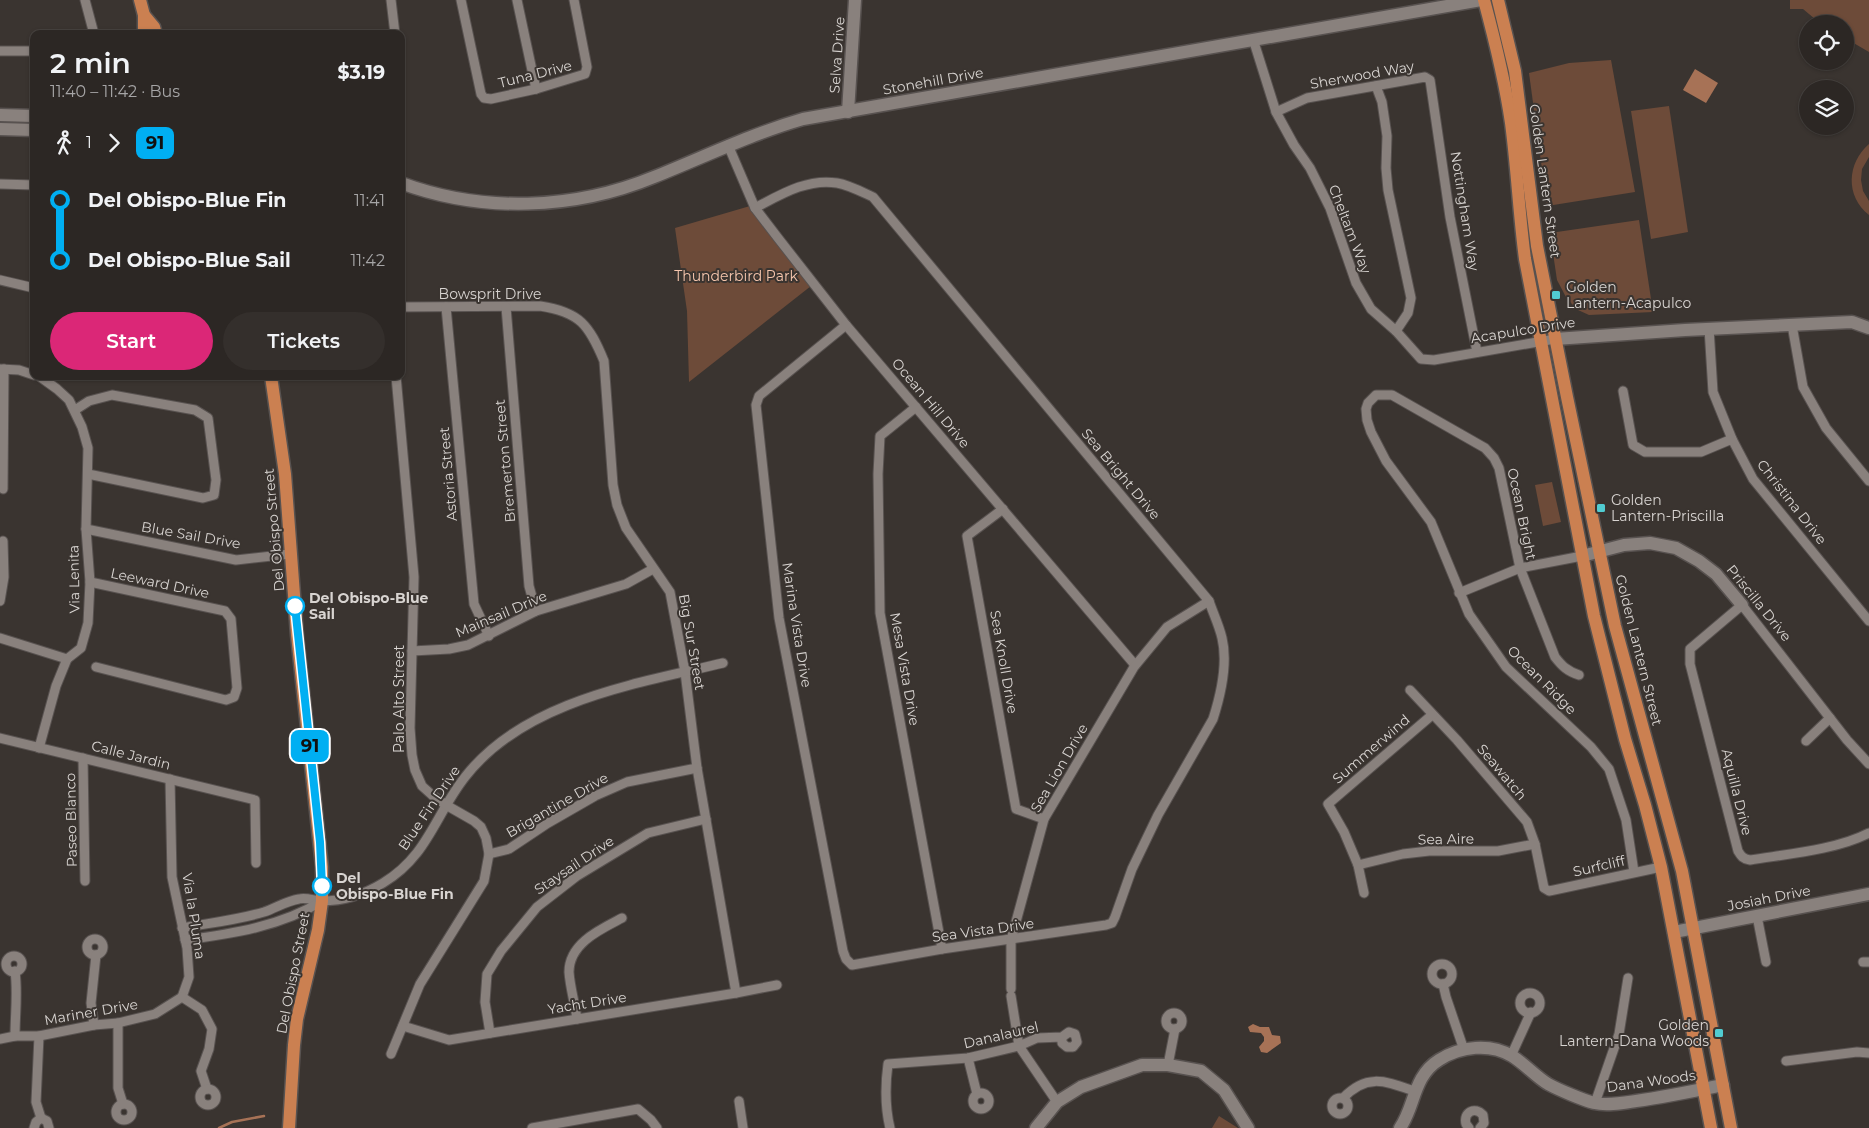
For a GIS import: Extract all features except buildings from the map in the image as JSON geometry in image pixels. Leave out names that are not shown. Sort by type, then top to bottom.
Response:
[{"type":"main road","points":[[140,0],[144,15],[144,30]]},
{"type":"main road","name":"Golden Lantern Street","points":[[1483,0],[1501,65],[1514,147],[1520,224],[1594,616],[1661,867],[1711,1128]]},
{"type":"main road","name":"Golden Lantern Street","points":[[1498,0],[1515,71],[1535,231],[1555,339],[1617,634],[1673,833],[1731,1128]]},
{"type":"main road","points":[[144,15],[155,30]]},
{"type":"main road","name":"Del Obispo Street","points":[[272,380],[285,474],[297,635],[320,842],[322,901],[314,952],[296,1028],[289,1128]]},
{"type":"street","points":[[84,0],[93,30]]},
{"type":"street","points":[[391,0],[395,30]]},
{"type":"street","name":"Tuna Drive","points":[[461,0],[481,94],[484,98],[491,99],[536,89],[585,74],[587,67],[574,0]]},
{"type":"street","points":[[517,0],[536,89]]},
{"type":"street","name":"Selva Drive","points":[[848,112],[855,0]]},
{"type":"street","name":"Stonehill Drive","points":[[405,184],[423,191],[458,199],[478,201],[531,204],[592,197],[653,178],[772,128],[803,120],[1253,39],[1483,0]]},
{"type":"street","name":"Cheltam Way","points":[[1253,39],[1276,112],[1294,145],[1310,168],[1330,208],[1356,283],[1371,309],[1396,331],[1421,359]]},
{"type":"street","points":[[0,51],[30,52]]},
{"type":"street","name":"Sherwood Way","points":[[1276,112],[1307,98],[1425,78]]},
{"type":"street","name":"Nottingham Way","points":[[1425,78],[1430,80],[1432,84],[1450,217],[1477,352]]},
{"type":"street","points":[[1376,86],[1382,102],[1387,136],[1386,168],[1388,190],[1411,298],[1408,313],[1396,331]]},
{"type":"street","points":[[0,115],[30,116]]},
{"type":"street","points":[[0,129],[30,130]]},
{"type":"street","name":"Ocean Hill Drive","points":[[728,145],[756,208],[846,324],[1135,665]]},
{"type":"street","name":"Sea Bright Drive","points":[[756,208],[790,189],[816,183],[837,183],[873,197],[1209,601],[1222,640],[1224,657],[1219,702],[1213,719],[1158,815],[1132,869],[1115,917]]},
{"type":"street","points":[[0,184],[30,185]]},
{"type":"street","points":[[0,280],[30,287]]},
{"type":"street","name":"Bowsprit Drive","points":[[405,307],[540,306],[560,309],[576,318]]},
{"type":"street","name":"Astoria Street","points":[[446,307],[474,604],[489,636]]},
{"type":"street","name":"Bremerton Street","points":[[506,307],[529,586],[536,611]]},
{"type":"street","name":"Big Sur Street","points":[[576,318],[590,330],[604,361],[613,485],[617,505],[626,528],[670,592],[685,672],[697,768],[736,993]]},
{"type":"street","name":"Acapulco Drive","points":[[1421,359],[1434,360],[1555,339],[1708,328],[1852,322],[1869,328]]},
{"type":"street","name":"Marina Vista Drive","points":[[846,324],[759,396],[756,405],[780,618],[843,951],[846,959],[852,965]]},
{"type":"street","points":[[1792,325],[1803,387],[1826,428],[1869,481]]},
{"type":"street","name":"Christina Drive","points":[[1708,328],[1713,392],[1732,439],[1753,479],[1869,621]]},
{"type":"street","points":[[3,489],[2,369],[19,370],[30,374]]},
{"type":"street","name":"Via Lenita","points":[[39,748],[56,686],[67,659],[81,648],[88,623],[90,582],[86,529],[88,448],[69,400],[45,380]]},
{"type":"street","name":"Palo Alto Street","points":[[391,1054],[420,984],[484,881],[489,854],[486,838],[481,827],[474,820],[432,795],[422,786],[415,770],[410,728],[414,577],[396,380]]},
{"type":"street","points":[[1623,391],[1633,445],[1645,452],[1700,452],[1732,439]]},
{"type":"street","points":[[74,410],[89,401],[112,395],[196,410],[208,418],[216,480],[214,495],[203,498],[88,474]]},
{"type":"street","name":"Ocean Bright","points":[[1368,403],[1376,395],[1392,395],[1485,448],[1494,458],[1499,468],[1520,568],[1555,657],[1563,667],[1570,672],[1578,674]]},
{"type":"street","name":"Ocean Ridge","points":[[1368,403],[1366,414],[1371,432],[1386,461],[1431,522],[1464,606],[1476,626],[1506,667],[1605,763],[1614,779],[1626,820],[1634,872]]},
{"type":"street","name":"Mesa Vista Drive","points":[[916,407],[880,436],[878,474],[880,614],[942,949]]},
{"type":"street","name":"Sea Knoll Drive","points":[[1003,509],[966,536],[1016,808],[1044,819]]},
{"type":"street","name":"Blue Sail Drive","points":[[86,529],[236,560],[290,554]]},
{"type":"street","points":[[0,601],[4,578],[3,541]]},
{"type":"street","name":"Priscilla Drive","points":[[1582,556],[1624,545],[1650,543],[1676,548],[1699,561],[1716,574],[1742,605],[1847,740],[1869,764]]},
{"type":"street","points":[[1459,593],[1520,568],[1582,556]]},
{"type":"street","name":"Mainsail Drive","points":[[412,650],[449,650],[468,645],[536,611],[626,584],[653,569]]},
{"type":"street","name":"Leeward Drive","points":[[90,582],[225,611],[231,619],[237,688],[234,697],[226,700],[96,667]]},
{"type":"street","name":"Sea Lion Drive","points":[[1057,1102],[1019,1046],[1011,992],[1011,940],[1044,819],[1135,665],[1166,627],[1209,601]]},
{"type":"street","name":"Aquilla Drive","points":[[1742,605],[1690,648],[1690,664],[1738,851],[1744,859],[1750,860],[1836,845],[1858,839],[1869,833]]},
{"type":"street","points":[[0,638],[67,659]]},
{"type":"street","name":"Blue Fin Drive","points":[[182,928],[264,912],[288,901],[302,898],[322,901],[363,893],[396,874],[426,844],[446,804],[464,778],[481,758],[504,740],[531,723],[594,696],[620,687],[723,663]]},
{"type":"street","name":"Seawatch","points":[[1410,690],[1457,740],[1527,822],[1535,844],[1544,888]]},
{"type":"street","name":"Summerwind","points":[[1358,865],[1344,832],[1328,804],[1432,715]]},
{"type":"street","points":[[1806,741],[1830,718]]},
{"type":"street","name":"Calle Jardin","points":[[0,738],[255,800],[256,863]]},
{"type":"street","name":"Paseo Blanco","points":[[84,758],[85,881]]},
{"type":"street","name":"Brigantine Drive","points":[[489,854],[509,848],[595,796],[627,782],[697,768]]},
{"type":"street","name":"Via la Pluma","points":[[170,779],[172,877],[185,940],[189,977],[182,997]]},
{"type":"street","name":"Staysail Drive","points":[[490,1033],[485,1002],[487,974],[501,951],[536,906],[577,876],[648,833],[706,819]]},
{"type":"street","name":"Sea Aire","points":[[1358,865],[1403,854],[1429,851],[1498,851],[1535,844]]},
{"type":"street","points":[[1358,865],[1364,893]]},
{"type":"street","name":"Surfcliff","points":[[1544,888],[1554,890],[1661,867]]},
{"type":"street","name":"Josiah Drive","points":[[1674,932],[1869,894]]},
{"type":"street","name":"Blue Fin Drive","points":[[185,940],[270,925],[305,912],[322,901]]},
{"type":"street","points":[[1757,916],[1766,962]]},
{"type":"street","name":"Sea Vista Drive","points":[[852,965],[942,949],[1106,925],[1112,923],[1115,917]]},
{"type":"street","points":[[577,1019],[570,972],[571,961],[576,950],[585,941],[599,930],[622,918]]},
{"type":"street","points":[[94,1025],[91,1003],[96,955]]},
{"type":"street","points":[[15,972],[18,988],[15,1010],[15,1036]]},
{"type":"street","points":[[1595,1103],[1619,1034],[1628,978]]},
{"type":"street","name":"Yacht Drive","points":[[403,1026],[449,1040],[736,993],[777,984]]},
{"type":"street","points":[[1443,984],[1464,1050]]},
{"type":"street","points":[[182,997],[202,1010],[212,1029],[209,1049],[201,1071],[207,1089]]},
{"type":"street","name":"Mariner Drive","points":[[0,1039],[15,1036],[39,1036],[155,1014],[182,997]]},
{"type":"street","points":[[1511,1056],[1531,1012]]},
{"type":"street","points":[[118,1022],[118,1088],[124,1104]]},
{"type":"street","points":[[1168,1065],[1175,1029]]},
{"type":"street","points":[[39,1036],[36,1102],[40,1118]]},
{"type":"street","name":"Danalaurel","points":[[890,1128],[886,1112],[888,1064],[968,1058],[1019,1046],[1037,1038],[1062,1037]]},
{"type":"street","name":"Dana Woods","points":[[1400,1128],[1404,1123],[1414,1091],[1425,1074],[1438,1060],[1464,1050],[1491,1048],[1511,1056],[1548,1084],[1595,1103],[1619,1104],[1723,1085]]},
{"type":"street","points":[[1786,1061],[1858,1052],[1869,1053]]},
{"type":"street","points":[[968,1058],[977,1094]]},
{"type":"street","points":[[1036,1128],[1057,1102],[1081,1087],[1142,1065],[1168,1065],[1201,1071],[1224,1090],[1248,1128]]},
{"type":"street","points":[[1343,1098],[1353,1088],[1384,1081],[1414,1091]]},
{"type":"street","points":[[739,1101],[743,1128]]},
{"type":"street","points":[[532,1128],[555,1126],[638,1109],[657,1128]]},
{"type":"street","points":[[1469,1128],[1465,1117],[1474,1110],[1481,1112],[1483,1116],[1484,1123],[1480,1128]]},
{"type":"street","points":[[34,1128],[40,1118]]},
{"type":"street","points":[[40,1118],[47,1121],[49,1128]]},
{"type":"green space","points":[[1790,0],[1869,0],[1869,52],[1854,43],[1854,15],[1810,15],[1803,9],[1790,9]]},
{"type":"green space","points":[[1611,60],[1635,192],[1547,206],[1529,73],[1569,63]]},
{"type":"green space","points":[[1669,106],[1688,232],[1651,239],[1631,111]]},
{"type":"green space","points":[[1869,144],[1869,157],[1862,169],[1861,180],[1863,191],[1869,201],[1869,215],[1856,199],[1852,180],[1856,160]]},
{"type":"green space","name":"Thunderbird Park","points":[[750,206],[811,286],[689,382],[687,311],[675,228]]},
{"type":"green space","points":[[1639,220],[1653,312],[1589,315],[1578,310],[1567,299],[1557,280],[1550,233]]},
{"type":"green space","points":[[1552,482],[1561,522],[1543,526],[1535,485]]},
{"type":"green space","points":[[1219,1116],[1238,1128],[1212,1128]]},
{"type":"shaded area","points":[[1695,69],[1718,83],[1706,103],[1683,90]]},
{"type":"shaded area","points":[[1253,1024],[1260,1027],[1269,1027],[1272,1035],[1280,1036],[1281,1043],[1267,1053],[1261,1052],[1259,1047],[1264,1041],[1264,1037],[1261,1033],[1250,1032],[1248,1027]]},
{"type":"waterway","points":[[219,1128],[232,1122],[264,1116]]},
{"type":"bus line","name":"91","points":[[295,606],[320,842],[322,886]]},
{"type":"place","name":"Golden Lantern-Acapulco","points":[[1556,295]]},
{"type":"place","name":"Golden Lantern-Priscilla","points":[[1601,508]]},
{"type":"place","name":"Del Obispo-Blue Sail","points":[[295,606]]},
{"type":"place","name":"Del Obispo-Blue Fin","points":[[322,886]]},
{"type":"place","name":"Golden Lantern-Dana Woods","points":[[1719,1033]]}]
